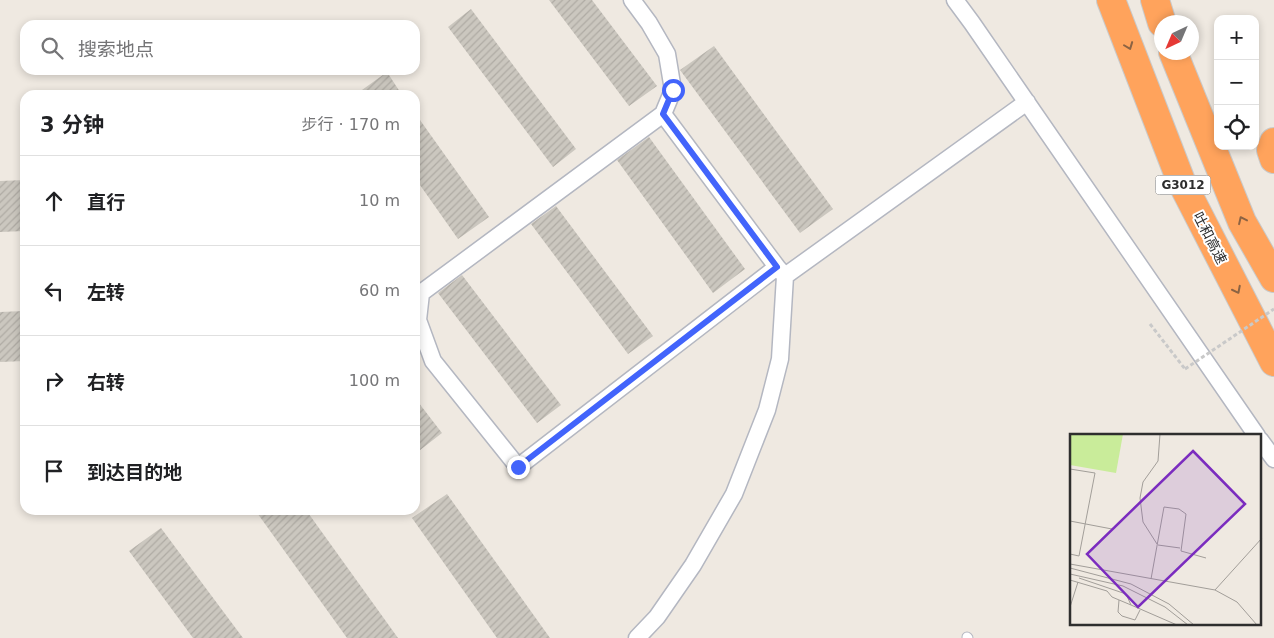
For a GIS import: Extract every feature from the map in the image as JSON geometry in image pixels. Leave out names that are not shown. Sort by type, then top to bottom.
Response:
[{"type":"highway","name":"吐和高速","points":[[1112,0],[1181,181],[1274,362]]},
{"type":"highway","points":[[1155,0],[1160,15]]},
{"type":"highway","name":"G3012","points":[[1176,60],[1242,222],[1274,278]]},
{"type":"highway","points":[[1274,142],[1271,150],[1274,159]]},
{"type":"street","points":[[420,302],[421,293],[663,114],[673,90],[667,54],[649,23],[632,0]]},
{"type":"street","points":[[955,0],[1256,434]]},
{"type":"street","points":[[420,325],[433,361],[518,467],[781,272],[1027,102]]},
{"type":"street","points":[[637,638],[657,617],[693,565],[734,494],[768,410],[780,359],[781,272],[663,114]]},
{"type":"street","points":[[1262,443],[1274,459]]},
{"type":"path","points":[[1150,324],[1185,369],[1274,309]]},
{"type":"building","points":[[549,0],[592,0],[657,86],[629,106]]},
{"type":"building","points":[[471,9],[576,149],[553,167],[448,27]]},
{"type":"building","points":[[714,46],[833,209],[800,233],[680,70]]},
{"type":"building","points":[[383,75],[389,75],[399,90],[362,90]]},
{"type":"building","points":[[420,120],[489,217],[458,239],[420,185]]},
{"type":"building","points":[[649,137],[745,269],[713,293],[617,160]]},
{"type":"building","points":[[20,180],[20,231],[0,232],[0,181]]},
{"type":"building","points":[[556,206],[653,336],[628,354],[531,224]]},
{"type":"building","points":[[462,275],[561,405],[537,423],[438,293]]},
{"type":"building","points":[[20,311],[20,361],[0,362],[0,312]]},
{"type":"building","points":[[420,404],[442,433],[420,450]]},
{"type":"building","points":[[447,494],[550,638],[497,638],[412,518],[420,515],[420,513]]},
{"type":"building","points":[[259,515],[310,515],[398,638],[347,638]]},
{"type":"building","points":[[161,528],[243,638],[193,638],[129,551]]},
{"type":"route","points":[[518,467],[777,267],[663,114],[673,90]]}]
